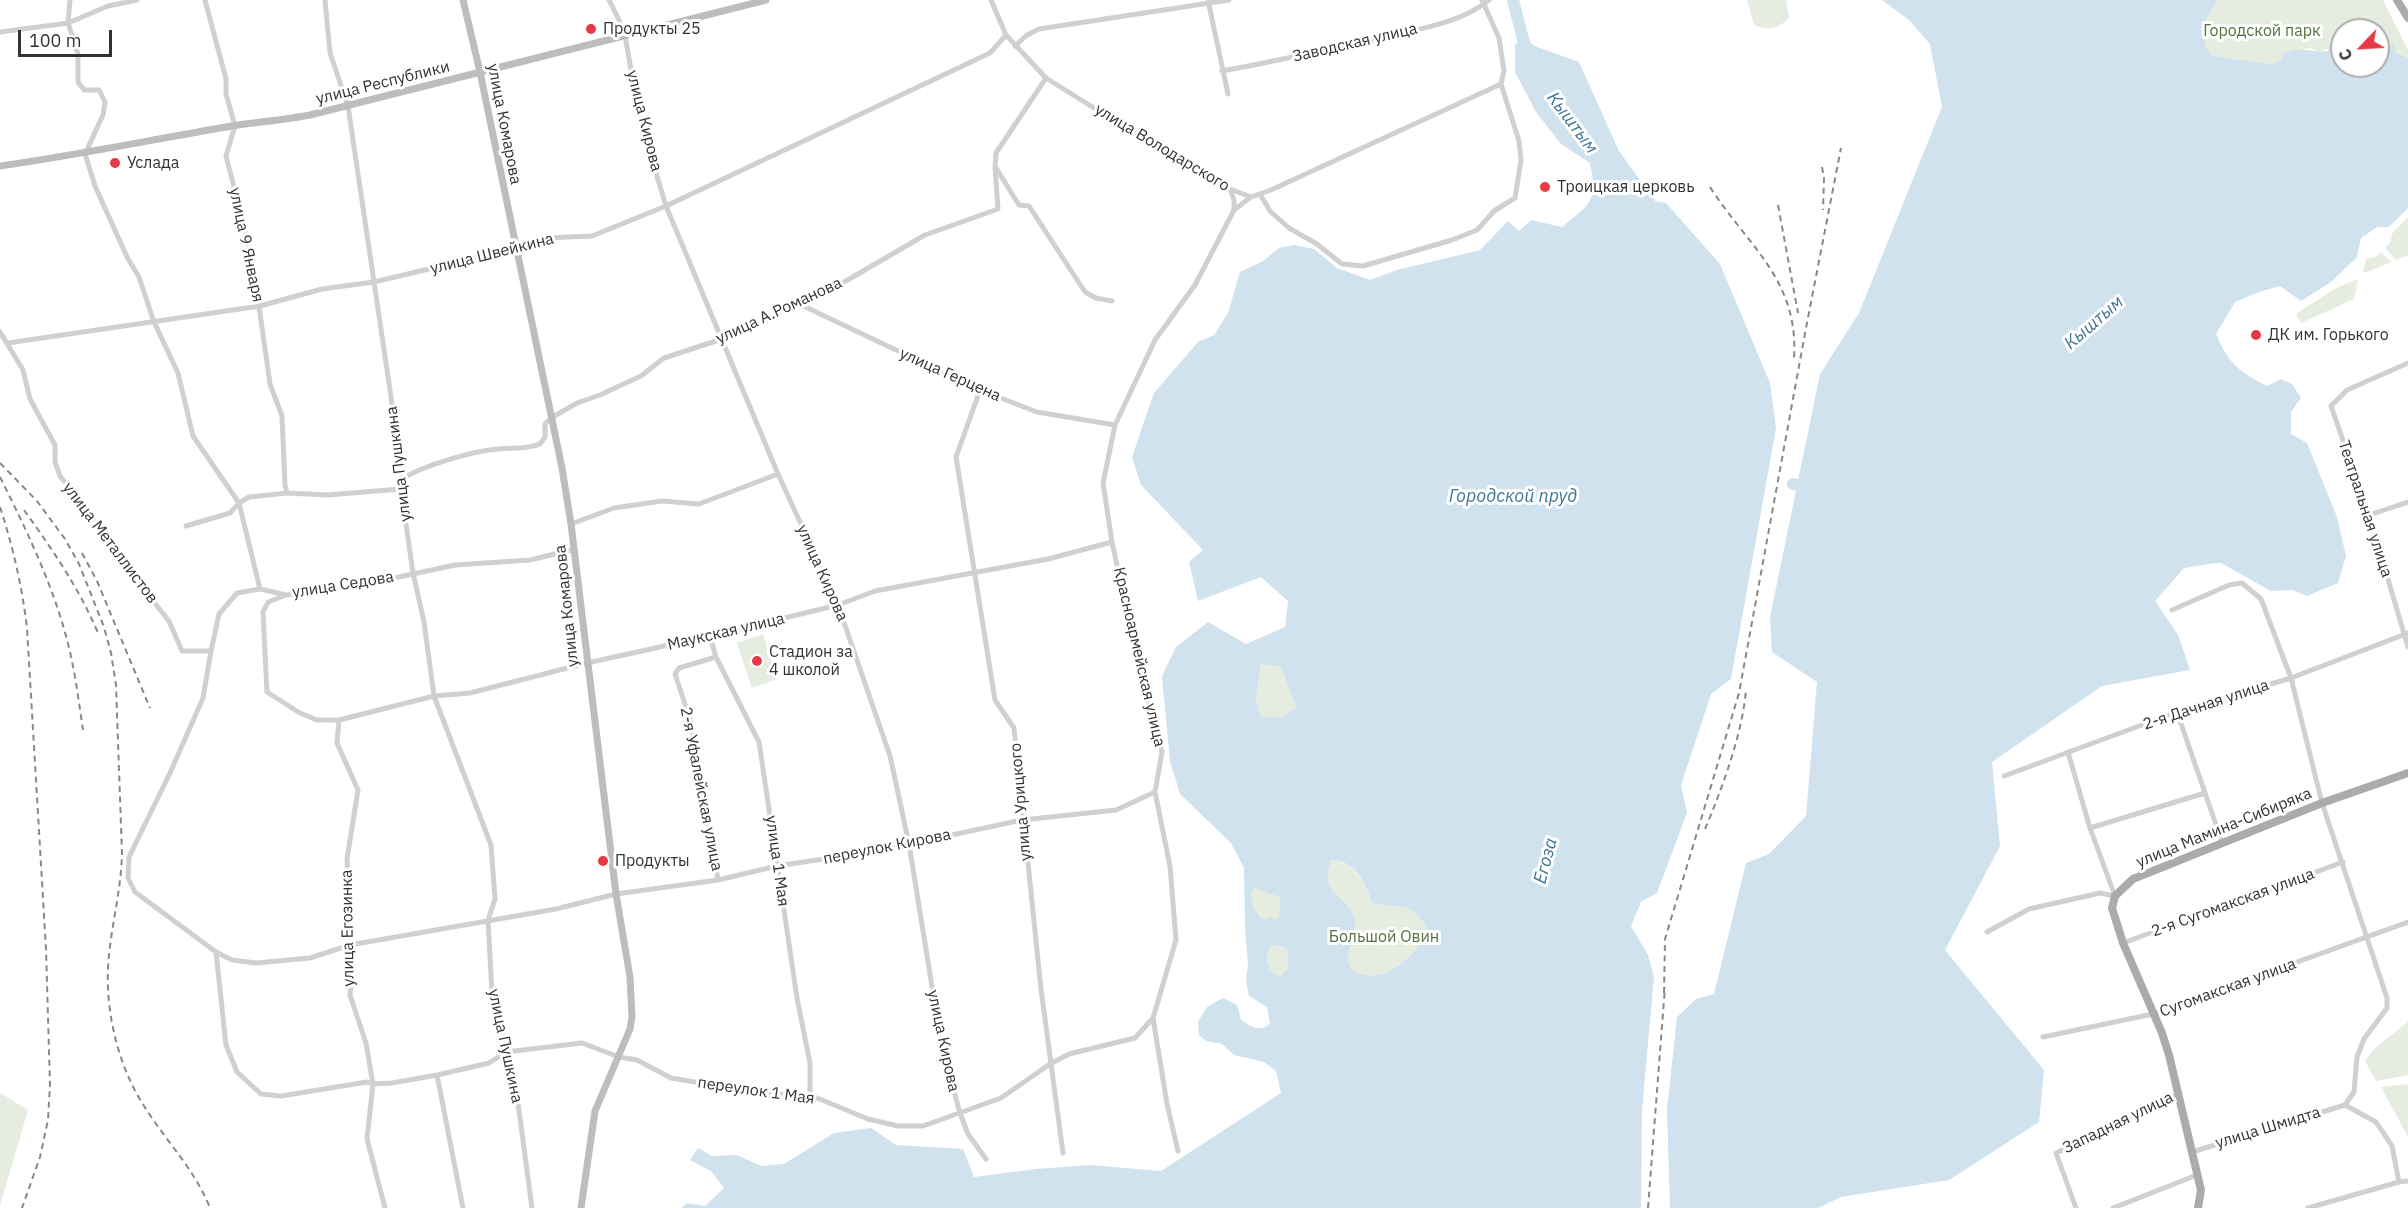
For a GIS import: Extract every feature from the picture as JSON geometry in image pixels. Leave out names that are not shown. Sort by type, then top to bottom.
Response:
[{"type":"main road","points":[[2397,0],[2408,18]]},
{"type":"main road","name":"улица Мамина-Сибиряка","points":[[2115,896],[2133,879],[2322,803],[2408,773]]},
{"type":"main road","points":[[2115,896],[2112,908],[2122,943],[2163,1032],[2180,1093],[2201,1190],[2198,1208]]},
{"type":"street","points":[[70,0],[68,23],[78,54],[78,82],[84,90],[99,90],[105,102],[103,115],[85,154],[95,186],[127,257],[139,277],[154,322],[178,374],[193,436],[239,503],[260,589],[237,593],[219,614],[203,698],[129,857],[128,878],[135,892],[216,952],[232,960],[256,963],[310,958],[350,945],[488,920]]},
{"type":"street","points":[[0,32],[68,23],[108,6],[137,0]]},
{"type":"street","points":[[205,0],[226,79],[226,94],[235,126]]},
{"type":"street","name":"улица Пушкина","points":[[325,0],[330,53],[348,106],[403,478],[401,489],[413,573],[424,622],[434,696],[491,845],[495,899],[488,920],[492,993],[506,1052],[514,1073],[532,1208]]},
{"type":"street","name":"улица Комарова","points":[[463,0],[480,72],[571,524],[616,894],[630,977],[632,1008],[630,1029],[595,1111],[581,1208]]},
{"type":"street","name":"улица Кирова","points":[[609,0],[625,36],[640,120],[666,206],[778,474],[838,605],[890,756],[909,844],[942,1049],[968,1134],[986,1159]]},
{"type":"street","name":"улица Республики","points":[[0,166],[85,154],[235,126],[272,123],[348,106],[766,0]]},
{"type":"street","name":"улица Володарского","points":[[991,0],[1006,35],[1046,78],[1129,130],[1192,163],[1230,189],[1251,197],[1500,84]]},
{"type":"street","points":[[1015,46],[1027,35],[1039,29],[1208,1],[1229,0]]},
{"type":"street","points":[[1208,1],[1228,94]]},
{"type":"street","points":[[1260,194],[1270,211],[1289,228],[1317,244],[1342,264],[1363,266],[1452,240],[1477,230],[1494,211],[1515,198],[1521,160],[1519,141],[1500,84],[1504,71],[1499,38],[1485,1]]},
{"type":"street","name":"Заводская улица","points":[[1222,71],[1316,54],[1424,28],[1455,17],[1485,1]]},
{"type":"street","name":"улица Швейкина","points":[[8,343],[260,306],[322,289],[374,282],[515,249],[545,238],[592,236],[666,206],[990,53],[1006,35]]},
{"type":"street","name":"улица А.Романова","points":[[551,417],[641,376],[664,358],[722,339],[769,320],[793,301],[839,285],[925,235],[998,209],[996,153],[1046,78]]},
{"type":"street","name":"улица 9 Января","points":[[235,126],[226,156],[252,257],[270,384],[282,416],[285,485],[288,493]]},
{"type":"street","points":[[995,167],[1019,205],[1029,206],[1085,292],[1096,298],[1112,301]]},
{"type":"street","points":[[1230,189],[1234,200],[1234,210]]},
{"type":"street","name":"Красноармейская улица","points":[[1178,1151],[1167,1104],[1153,1018],[1176,940],[1170,866],[1155,792],[1162,752],[1138,663],[1112,542],[1103,483],[1115,425],[1155,340],[1195,285],[1234,210],[1251,197]]},
{"type":"street","name":"улица Герцена","points":[[793,301],[980,390],[1037,412],[1115,425]]},
{"type":"street","name":"улица Металлистов","points":[[0,332],[23,370],[37,416],[55,445],[55,462],[60,476],[89,511],[107,543],[169,621],[182,651],[211,651]]},
{"type":"street","name":"Театральная улица","points":[[2408,363],[2348,390],[2331,406],[2369,515],[2408,647]]},
{"type":"street","name":"улица Урицкого","points":[[980,390],[956,457],[995,700],[1014,728],[1022,820],[1050,1064],[1063,1153]]},
{"type":"street","points":[[403,478],[445,461],[498,449],[533,447],[540,444],[545,437],[546,424],[551,417]]},
{"type":"street","points":[[571,524],[614,508],[662,501],[699,504],[778,474]]},
{"type":"street","points":[[186,526],[230,513],[239,503],[249,497],[288,493],[327,495],[401,489]]},
{"type":"street","points":[[2369,515],[2408,502]]},
{"type":"street","name":"Маукская улица","points":[[339,720],[434,696],[470,693],[587,663],[710,636],[838,605],[875,591],[1048,559],[1112,542]]},
{"type":"street","name":"улица Седова","points":[[260,589],[286,595],[352,586],[455,565],[530,560],[574,549]]},
{"type":"street","points":[[2172,610],[2229,585],[2242,582],[2261,599],[2291,678],[2322,803],[2387,998],[2387,1008],[2364,1039],[2357,1057],[2354,1092],[2345,1105],[2376,1122],[2392,1146],[2399,1182]]},
{"type":"street","points":[[286,595],[268,602],[263,612],[267,692],[300,713],[317,720],[339,720]]},
{"type":"street","name":"2-я Дачная улица","points":[[2004,776],[2177,712],[2291,678],[2406,634]]},
{"type":"street","name":"улица 1 Мая","points":[[710,636],[717,657],[759,742],[810,1063],[810,1095]]},
{"type":"street","name":"2-я Уфалейская улица","points":[[717,657],[679,668],[675,674],[690,719],[718,880]]},
{"type":"street","points":[[2177,712],[2222,842]]},
{"type":"street","name":"улица Егозинка","points":[[339,720],[337,743],[358,790],[347,859],[353,969],[350,995],[366,1043],[373,1084],[367,1139],[385,1208]]},
{"type":"street","points":[[2068,752],[2090,828],[2115,896]]},
{"type":"street","name":"переулок Кирова","points":[[488,920],[582,903],[616,894],[718,880],[777,866],[878,851],[1022,820],[1116,810],[1155,792]]},
{"type":"street","points":[[2090,828],[2205,793]]},
{"type":"street","name":"2-я Сугомакская улица","points":[[2122,943],[2343,862]]},
{"type":"street","points":[[1987,932],[2029,909],[2100,893],[2115,896]]},
{"type":"street","name":"Сугомакская улица","points":[[2043,1037],[2153,1014],[2368,938],[2408,921]]},
{"type":"street","points":[[216,952],[226,1045],[237,1072],[261,1094],[281,1096],[367,1082],[373,1084],[437,1076],[489,1063],[506,1052]]},
{"type":"street","name":"переулок 1 Мая","points":[[506,1052],[582,1043],[619,1057],[637,1059],[671,1078],[766,1094],[810,1095],[868,1119],[897,1126],[923,1126],[1001,1098],[1050,1064],[1069,1054],[1135,1038],[1153,1018]]},
{"type":"street","points":[[437,1076],[463,1208]]},
{"type":"street","name":"Западная улица","points":[[2076,1208],[2056,1153],[2180,1093]]},
{"type":"street","name":"улица Шмидта","points":[[2192,1152],[2345,1105]]},
{"type":"street","points":[[2114,1208],[2197,1175]]},
{"type":"street","points":[[2308,1208],[2408,1181]]},
{"type":"green space","points":[[1747,0],[1786,0],[1789,18],[1773,28],[1754,25]]},
{"type":"green space","name":"Городской парк","points":[[2217,0],[2383,0],[2408,50],[2408,58],[2395,52],[2395,47],[2390,49],[2390,18],[2330,18],[2330,49],[2319,52],[2310,48],[2289,51],[2283,59],[2272,64],[2213,56],[2206,49],[2201,30]]},
{"type":"green space","points":[[2408,217],[2408,255],[2396,260],[2385,248],[2390,243],[2393,232]]},
{"type":"green space","points":[[2381,252],[2391,262],[2365,273],[2363,271],[2366,259],[2376,257]]},
{"type":"green space","points":[[2358,279],[2354,299],[2301,323],[2296,314],[2334,289]]},
{"type":"green space","name":"Стадион за 4 школой","points":[[763,634],[777,679],[752,688],[737,643]]},
{"type":"green space","points":[[1261,664],[1281,667],[1296,707],[1282,717],[1261,717],[1256,699]]},
{"type":"green space","name":"Большой Овин","points":[[1331,860],[1346,864],[1358,874],[1372,903],[1404,907],[1423,920],[1429,929],[1414,951],[1392,969],[1373,976],[1353,971],[1347,960],[1355,922],[1353,913],[1332,890],[1329,883],[1328,873]]},
{"type":"green space","points":[[1253,888],[1280,896],[1279,916],[1275,920],[1263,919],[1251,903]]},
{"type":"green space","points":[[1271,945],[1285,947],[1288,950],[1288,969],[1280,976],[1269,967],[1267,954]]},
{"type":"green space","points":[[2408,1022],[2408,1075],[2376,1081],[2365,1061],[2375,1048]]},
{"type":"green space","points":[[2408,1084],[2408,1137],[2381,1087]]},
{"type":"green space","points":[[0,1093],[28,1110],[0,1206]]},
{"type":"water","points":[[1882,0],[2217,0],[2201,30],[2206,48],[2213,56],[2272,64],[2283,59],[2283,54],[2289,51],[2301,49],[2328,51],[2330,45],[2330,78],[2390,78],[2392,44],[2395,44],[2395,52],[2408,58],[2408,208],[2389,227],[2377,227],[2361,238],[2357,257],[2331,282],[2301,301],[2280,286],[2235,302],[2216,334],[2225,353],[2242,371],[2267,386],[2281,379],[2292,384],[2301,398],[2291,412],[2291,434],[2307,443],[2337,517],[2346,556],[2338,583],[2307,596],[2293,590],[2271,591],[2221,563],[2184,568],[2155,601],[2178,635],[2190,670],[2102,686],[1992,762],[2000,846],[1945,950],[2044,1070],[2039,1122],[1949,1180],[1841,1197],[1818,1208],[1670,1208],[1667,1110],[1677,1017],[1696,999],[1714,994],[1746,863],[1769,854],[1806,816],[1817,682],[1772,652],[1770,617],[1820,374],[1859,313],[1942,107],[1930,44],[1909,20]]},
{"type":"water","name":"Городской пруд","points":[[1525,40],[1537,47],[1579,62],[1619,151],[1655,201],[1666,203],[1720,264],[1770,383],[1776,428],[1731,679],[1711,694],[1681,785],[1687,813],[1657,893],[1641,902],[1631,926],[1648,955],[1654,977],[1642,1110],[1641,1208],[681,1208],[687,1203],[705,1206],[724,1188],[711,1171],[690,1160],[698,1148],[712,1156],[737,1155],[761,1166],[784,1164],[834,1133],[871,1128],[896,1145],[963,1149],[974,1177],[1090,1165],[1161,1171],[1281,1093],[1276,1071],[1264,1062],[1234,1055],[1222,1044],[1206,1041],[1199,1035],[1198,1022],[1207,1007],[1223,998],[1237,1005],[1241,1020],[1248,1025],[1263,1028],[1270,1023],[1267,1007],[1249,996],[1246,982],[1248,965],[1244,868],[1231,843],[1180,794],[1170,761],[1162,676],[1176,647],[1208,622],[1246,644],[1285,627],[1288,601],[1261,577],[1198,601],[1189,562],[1203,550],[1141,485],[1132,457],[1154,393],[1198,342],[1214,335],[1228,313],[1240,272],[1263,261],[1279,248],[1294,245],[1314,249],[1337,268],[1370,280],[1397,270],[1480,250],[1508,221],[1519,231],[1531,220],[1562,227],[1586,206],[1590,201],[1593,186],[1590,163],[1561,144],[1536,112],[1515,72],[1515,44]],"holes":[[[1261,664],[1281,667],[1296,707],[1282,717],[1261,717],[1256,699]],[[1331,860],[1347,864],[1358,874],[1372,903],[1404,907],[1422,920],[1428,929],[1420,944],[1408,958],[1392,969],[1376,975],[1353,971],[1347,960],[1355,926],[1353,913],[1332,890],[1328,873]],[[1254,888],[1280,897],[1279,916],[1275,920],[1270,916],[1267,919],[1260,916],[1253,905]],[[1271,945],[1285,947],[1288,950],[1288,969],[1280,976],[1275,974],[1269,967],[1267,954]]]},
{"type":"waterway","points":[[1513,0],[1527,54]]},
{"type":"waterway","name":"Кыштым","points":[[1793,484],[1814,489]]},
{"type":"railway","points":[[1664,993],[1665,939],[1739,693],[1841,148]]},
{"type":"railway","points":[[1822,167],[1823,210]]},
{"type":"railway","points":[[1710,187],[1755,246],[1780,285],[1793,331],[1794,358]]},
{"type":"railway","points":[[1778,205],[1798,313]]},
{"type":"railway","points":[[0,463],[37,501],[65,539],[79,564],[104,627],[116,685],[122,854],[108,968],[111,1018],[124,1066],[138,1096],[186,1165],[210,1208]]},
{"type":"railway","points":[[0,477],[31,541],[57,607],[72,662],[83,730]]},
{"type":"railway","points":[[0,507],[16,567],[27,628],[46,949],[50,1085],[48,1120],[40,1157],[22,1208]]},
{"type":"railway","points":[[24,510],[74,585],[98,633]]},
{"type":"railway","points":[[82,553],[97,581],[150,708]]},
{"type":"railway","points":[[1705,829],[1736,742],[1746,689]]},
{"type":"railway","points":[[1648,1208],[1665,987]]},
{"type":"place","name":"Продукты 25","points":[[591,29]]},
{"type":"place","name":"Услада","points":[[115,163]]},
{"type":"place","name":"Троицкая церковь","points":[[1545,187]]},
{"type":"place","name":"ДК им. Горького","points":[[2256,335]]},
{"type":"place","name":"Стадион за 4 школой","points":[[757,661]]},
{"type":"place","name":"Продукты","points":[[603,861]]},
{"type":"water label","name":"Егоза","points":[[1546,861]]}]
